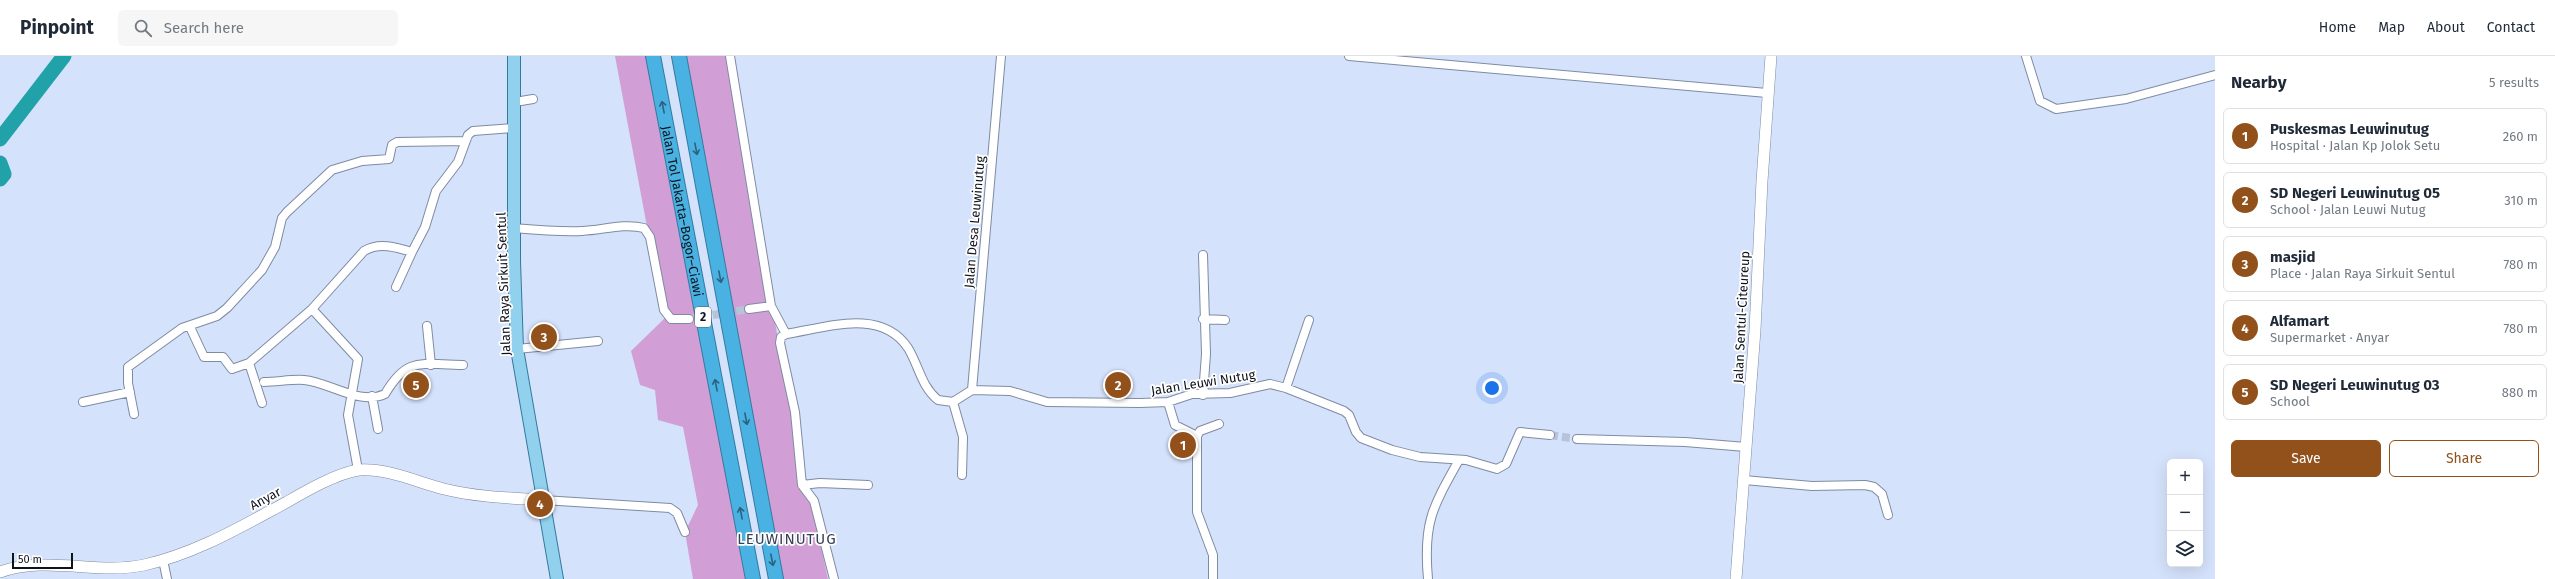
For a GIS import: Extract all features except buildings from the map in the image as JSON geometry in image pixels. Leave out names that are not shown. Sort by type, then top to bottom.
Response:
[{"type":"highway","name":"Jalan Tol Jakarta–Bogor–Ciawi","points":[[653,56],[753,579]]},
{"type":"highway","name":"Jalan Tol Jakarta–Bogor–Ciawi","points":[[678,56],[776,579]]},
{"type":"main road","name":"Jalan Raya Sirkuit Sentul","points":[[514,56],[514,228],[517,349],[557,579]]},
{"type":"street","points":[[730,56],[771,306],[786,334]]},
{"type":"street","name":"Jalan Desa Leuwinutug","points":[[972,390],[974,384],[984,242],[1001,56]]},
{"type":"street","points":[[1350,56],[1767,93]]},
{"type":"street","name":"Jalan Sentul-Citeureup","points":[[1736,579],[1755,330],[1767,93],[1771,56]]},
{"type":"street","points":[[2026,56],[2040,101],[2056,109],[2126,99],[2215,74]]},
{"type":"street","points":[[515,102],[533,99]]},
{"type":"street","points":[[396,287],[424,227],[436,192],[458,162],[465,141],[473,131],[514,128]]},
{"type":"street","points":[[134,414],[127,373],[128,367],[157,349],[176,332],[223,312],[262,270],[274,247],[282,218],[332,170],[362,161],[389,159],[392,145],[397,142],[465,141]]},
{"type":"street","points":[[514,228],[549,232],[583,231],[627,226],[644,228],[650,237],[664,310],[671,319],[689,319]]},
{"type":"street","points":[[190,327],[204,357],[223,357],[232,369],[249,363],[312,309],[364,251],[372,246],[390,246],[412,252]]},
{"type":"street","points":[[1203,255],[1203,320],[1206,354],[1204,395]]},
{"type":"street","points":[[749,308],[771,306]]},
{"type":"street","points":[[312,309],[358,359],[348,416],[358,470]]},
{"type":"street","points":[[1203,320],[1225,320]]},
{"type":"street","points":[[1286,388],[1309,320]]},
{"type":"street","points":[[834,579],[814,501],[802,485],[794,412],[780,343],[782,337],[786,334],[855,324],[879,325],[895,334],[908,348],[918,374],[933,396],[944,402],[953,402],[972,390]]},
{"type":"street","points":[[427,326],[431,365]]},
{"type":"street","points":[[517,349],[598,341]]},
{"type":"street","points":[[249,363],[262,403]]},
{"type":"street","points":[[264,382],[305,380],[351,393],[372,396],[386,394],[398,374],[410,366],[463,365]]},
{"type":"street","name":"Jalan Leuwi Nutug","points":[[972,390],[1010,391],[1048,402],[1168,402],[1182,396],[1230,393],[1270,384],[1286,388],[1350,415],[1356,432],[1361,438],[1371,442],[1407,454],[1459,460],[1497,469],[1506,464],[1520,432],[1550,435]]},
{"type":"street","points":[[83,402],[130,392]]},
{"type":"street","points":[[372,396],[378,430]]},
{"type":"street","points":[[953,402],[963,437],[962,475]]},
{"type":"street","points":[[1168,402],[1175,425],[1198,433],[1219,424]]},
{"type":"street","points":[[1198,433],[1197,512],[1213,555],[1213,579]]},
{"type":"street","points":[[1577,439],[1685,442],[1746,446]]},
{"type":"street","points":[[1428,579],[1426,534],[1432,509],[1459,460]]},
{"type":"street","name":"Anyar","points":[[0,572],[36,565],[116,568],[143,565],[163,560],[211,541],[300,494],[348,472],[358,470],[389,473],[473,495],[543,500]]},
{"type":"street","points":[[1744,480],[1812,486],[1865,485],[1874,487],[1882,494],[1888,515]]},
{"type":"street","points":[[802,485],[820,483],[868,485]]},
{"type":"street","points":[[543,500],[670,508],[679,517],[685,532]]},
{"type":"street","points":[[163,560],[167,579]]},
{"type":"shaded area","points":[[615,56],[655,56],[753,579],[693,579],[685,532],[698,505],[683,427],[658,420],[655,390],[640,385],[631,351],[667,316],[648,232]]},
{"type":"shaded area","points":[[679,56],[732,56],[760,237],[792,417],[799,468],[804,486],[809,492],[828,579],[776,579]]},
{"type":"waterway","points":[[0,139],[64,56]]},
{"type":"waterway","points":[[0,163],[4,174],[0,179]]},
{"type":"tunnel","points":[[689,319],[749,309]]},
{"type":"tunnel","points":[[1550,435],[1577,439]]},
{"type":"place","name":"masjid","points":[[544,337]]},
{"type":"place","name":"SD Negeri Leuwinutug 03","points":[[416,385]]},
{"type":"place","name":"SD Negeri Leuwinutug 05","points":[[1118,385]]},
{"type":"place","name":"Puskesmas Leuwinutug","points":[[1183,445]]},
{"type":"place","name":"Alfamart","points":[[540,504]]},
{"type":"district","name":"LEUWINUTUG","points":[[787,539]]}]
